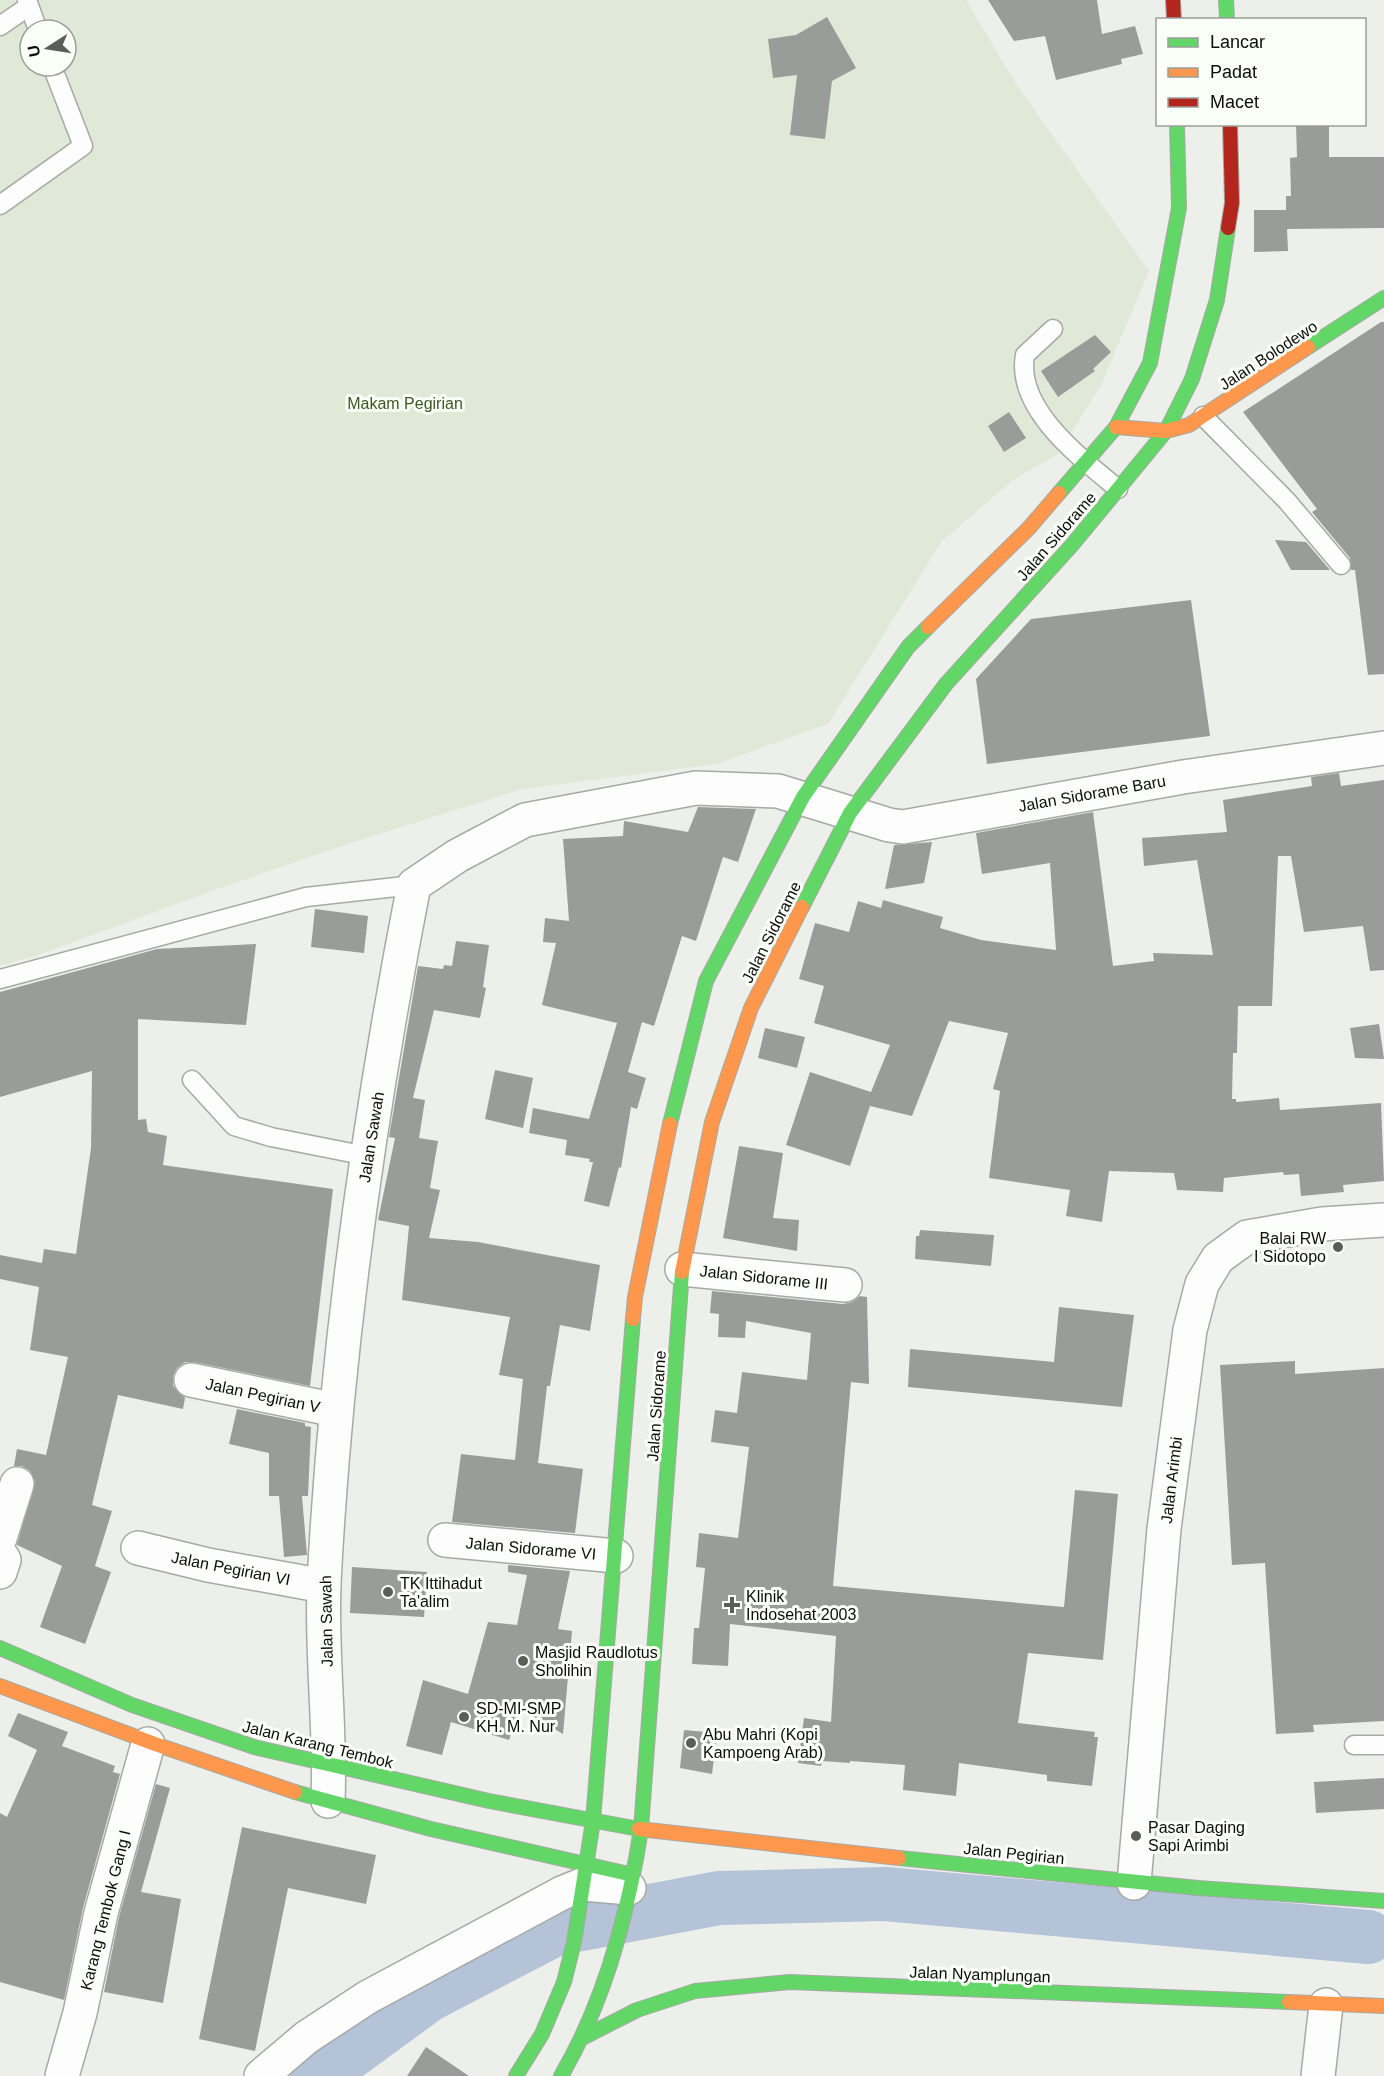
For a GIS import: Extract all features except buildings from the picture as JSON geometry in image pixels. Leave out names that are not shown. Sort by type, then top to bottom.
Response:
[{"type":"main road","points":[[1173,0],[1174,18]]},
{"type":"main road","points":[[1226,0],[1227,18]]},
{"type":"main road","name":"Jalan Sidorame","points":[[516,2076],[542,2034],[564,1982],[584,1885],[593,1821],[616,1556],[635,1297],[666,1141],[706,981],[803,797],[908,647],[1029,528],[1116,427],[1150,363],[1166,288],[1179,208],[1177,126]]},
{"type":"main road","name":"Jalan Sidorame","points":[[561,2076],[584,2037],[603,1992],[630,1888],[641,1829],[682,1269],[712,1122],[751,1008],[850,813],[945,684],[1118,489],[1166,431],[1192,379],[1217,300],[1232,203],[1230,126]]},
{"type":"main road","name":"Jalan Bolodewo","points":[[1166,431],[1189,425],[1382,305]]},
{"type":"main road","points":[[1116,427],[1166,431]]},
{"type":"main road","name":"Jalan Karang Tembok","points":[[0,1648],[132,1705],[254,1747],[329,1766],[641,1829]]},
{"type":"main road","points":[[0,1686],[148,1744],[584,1885]]},
{"type":"main road","name":"Jalan Pegirian","points":[[641,1829],[1255,1895],[1384,1902]]},
{"type":"main road","name":"Jalan Nyamplungan","points":[[584,2037],[637,2010],[695,1991],[790,1982],[1384,2006]]},
{"type":"street","name":"Jalan Sidorame Baru","points":[[803,797],[890,825],[903,826],[1183,777],[1384,748]]},
{"type":"street","points":[[414,885],[457,856],[525,820],[696,788],[777,791],[803,797]]},
{"type":"street","name":"Jalan Sawah","points":[[328,1801],[324,1586],[336,1410],[367,1156],[414,885]]},
{"type":"street","name":"Jalan Arimbi","points":[[1134,1882],[1164,1529],[1190,1330],[1202,1284],[1218,1258],[1246,1237],[1322,1224],[1384,1220]]},
{"type":"street","name":"Jalan Sidorame III","points":[[682,1269],[845,1285]]},
{"type":"street","name":"Jalan Pegirian V","points":[[190,1380],[336,1410]]},
{"type":"street","points":[[0,1538],[17,1484]]},
{"type":"street","name":"Jalan Sidorame VI","points":[[445,1540],[616,1556]]},
{"type":"street","name":"Jalan Pegirian VI","points":[[138,1548],[208,1565],[324,1586]]},
{"type":"street","points":[[0,1554],[4,1560],[0,1572]]},
{"type":"street","name":"Karang Tembok Gang I","points":[[62,2076],[80,2013],[101,1913],[148,1744]]},
{"type":"street","points":[[261,2076],[307,2037],[368,1997],[562,1893],[584,1885],[630,1888]]},
{"type":"street","points":[[1318,2076],[1326,2005]]},
{"type":"lane","points":[[0,26],[28,3],[34,18]]},
{"type":"lane","points":[[0,205],[83,146],[57,78]]},
{"type":"lane","points":[[1053,329],[1025,355],[1023,375],[1029,396],[1068,447],[1118,489]]},
{"type":"lane","points":[[1203,416],[1287,501],[1341,565]]},
{"type":"lane","points":[[0,979],[306,897],[414,885]]},
{"type":"lane","points":[[192,1080],[234,1126],[271,1137],[367,1156]]},
{"type":"lane","points":[[1354,1744],[1384,1745]]},
{"type":"green space","name":"Makam Pegirian","points":[[0,0],[966,0],[1016,84],[1149,271],[1101,385],[1058,454],[1013,480],[942,541],[828,724],[717,764],[522,789],[354,842],[220,888],[38,955],[0,966]]},
{"type":"waterway","points":[[317,2076],[428,1995],[555,1929],[719,1898],[885,1894],[1368,1937]]},
{"type":"traffic: fast","points":[[1226,0],[1227,18]]},
{"type":"traffic: fast","points":[[1059,493],[1116,427],[1150,363],[1179,208],[1177,126]]},
{"type":"traffic: fast","points":[[802,907],[850,813],[946,684],[1072,545],[1166,431],[1192,379],[1217,300],[1228,228]]},
{"type":"traffic: fast","points":[[1308,347],[1384,298]]},
{"type":"traffic: fast","points":[[670,1124],[706,981],[803,797],[908,647],[928,627]]},
{"type":"traffic: fast","points":[[561,2076],[590,2018],[613,1957],[622,1925],[641,1829],[682,1272]]},
{"type":"traffic: fast","points":[[516,2076],[542,2034],[564,1982],[574,1942],[593,1821],[633,1319]]},
{"type":"traffic: fast","points":[[0,1648],[132,1705],[254,1747],[489,1801],[639,1829]]},
{"type":"traffic: fast","points":[[295,1792],[431,1829],[633,1875]]},
{"type":"traffic: fast","points":[[899,1858],[1198,1888],[1384,1901]]},
{"type":"traffic: fast","points":[[584,2037],[637,2010],[695,1991],[790,1982],[1289,2002]]},
{"type":"traffic: slow","points":[[1116,427],[1166,431],[1189,425],[1308,347]]},
{"type":"traffic: slow","points":[[928,627],[1029,528],[1059,493]]},
{"type":"traffic: slow","points":[[682,1272],[712,1122],[751,1008],[802,907]]},
{"type":"traffic: slow","points":[[633,1319],[635,1297],[670,1124]]},
{"type":"traffic: slow","points":[[0,1686],[155,1744],[295,1792]]},
{"type":"traffic: slow","points":[[639,1829],[899,1858]]},
{"type":"traffic: slow","points":[[1289,2002],[1384,2006]]},
{"type":"traffic: jam","points":[[1173,0],[1174,18]]},
{"type":"traffic: jam","points":[[1228,228],[1232,203],[1230,126]]},
{"type":"place","name":"Balai RW I Sidotopo","points":[[1338,1247]]},
{"type":"place","name":"TK Ittihadut Ta'alim","points":[[388,1592]]},
{"type":"place","name":"Klinik Indosehat 2003","points":[[732,1605]]},
{"type":"place","name":"Masjid Raudlotus Sholihin","points":[[523,1661]]},
{"type":"place","name":"SD-MI-SMP KH. M. Nur","points":[[464,1717]]},
{"type":"place","name":"Abu Mahri (Kopi Kampoeng Arab)","points":[[691,1743]]},
{"type":"place","name":"Pasar Daging Sapi Arimbi","points":[[1136,1836]]}]
